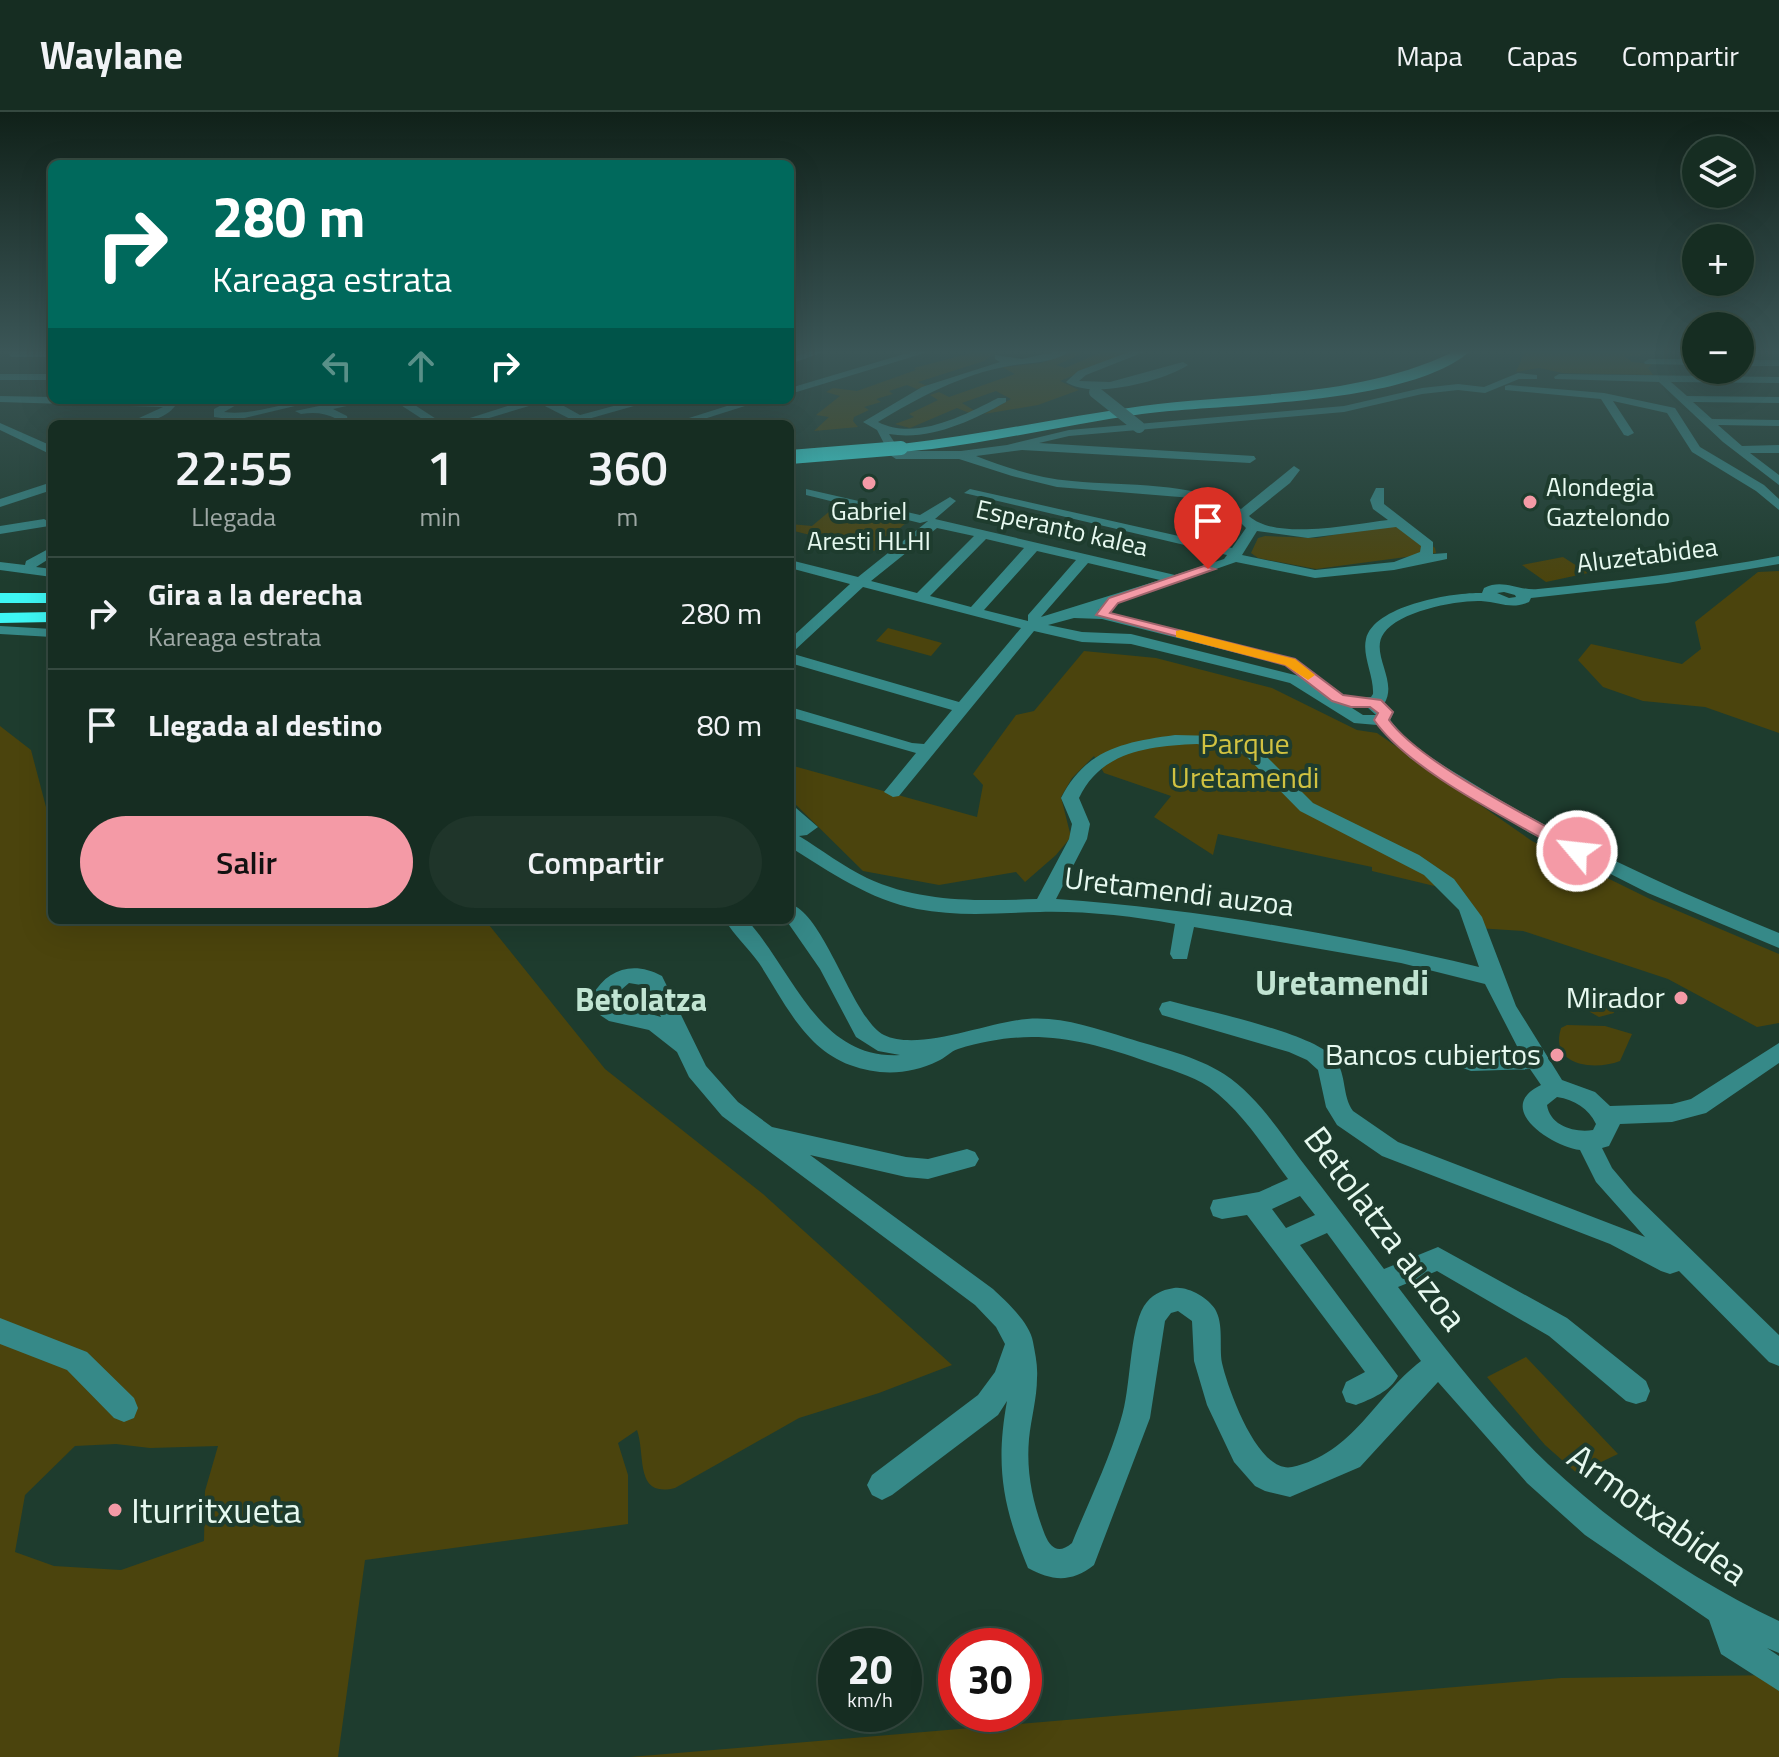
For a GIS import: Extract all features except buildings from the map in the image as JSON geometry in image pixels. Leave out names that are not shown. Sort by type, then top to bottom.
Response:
[{"type":"highway","points":[[794,446],[894,438],[1004,435],[1038,429]]},
{"type":"highway","points":[[794,456],[894,438]]},
{"type":"highway","points":[[0,598],[48,598]]},
{"type":"highway","points":[[0,618],[48,617]]},
{"type":"street","points":[[880,429],[894,438]]},
{"type":"street","points":[[933,429],[894,438],[882,431],[893,454],[961,455],[1069,433],[1118,429]]},
{"type":"street","points":[[1625,429],[1628,433]]},
{"type":"street","points":[[1684,429],[1696,449],[1760,488],[1779,506]]},
{"type":"street","points":[[1718,429],[1779,481]]},
{"type":"street","points":[[2,434],[25,439],[48,449]]},
{"type":"street","points":[[1012,446],[1101,452],[1154,451],[1250,459]]},
{"type":"street","points":[[1696,449],[1779,449]]},
{"type":"street","points":[[961,455],[1031,478],[1070,485],[1179,491],[1209,500],[1241,515],[1253,527],[1308,534],[1395,523]]},
{"type":"street","points":[[1241,515],[1258,504],[1268,491],[1285,483],[1294,470]]},
{"type":"street","points":[[0,503],[48,487]]},
{"type":"street","points":[[1380,491],[1376,500],[1378,506],[1428,545],[1426,554],[1412,562]]},
{"type":"street","points":[[810,492],[920,519],[930,517],[950,501]]},
{"type":"street","points":[[970,493],[1315,574],[1442,556]]},
{"type":"street","points":[[0,530],[48,523]]},
{"type":"street","name":"Esperanto kalea","points":[[863,582],[929,525],[936,523],[1177,580]]},
{"type":"street","points":[[1042,625],[1065,621],[1074,614],[1177,580],[1236,555],[1253,527]]},
{"type":"street","points":[[920,598],[984,534]]},
{"type":"street","points":[[974,612],[1034,546]]},
{"type":"street","points":[[31,564],[48,553]]},
{"type":"street","points":[[893,792],[963,708],[1042,625],[1085,558]]},
{"type":"street","name":"Aluzetabidea","points":[[1379,712],[1382,691],[1372,641],[1376,630],[1388,618],[1419,606],[1491,597],[1515,603],[1524,599],[1521,593],[1652,581],[1779,560]]},
{"type":"street","points":[[794,565],[974,612],[1099,637],[1131,639],[1296,680],[1350,707]]},
{"type":"street","points":[[0,566],[48,572]]},
{"type":"street","points":[[794,643],[863,582]]},
{"type":"street","points":[[1102,615],[1113,600]]},
{"type":"street","points":[[1074,614],[1102,615],[1290,662],[1366,722],[1379,712],[1391,733],[1443,772],[1553,839],[1674,899],[1779,941]]},
{"type":"street","points":[[1099,637],[1110,627],[1102,615]]},
{"type":"street","points":[[0,630],[48,633]]},
{"type":"street","points":[[794,659],[963,708]]},
{"type":"street","points":[[794,713],[911,748],[928,749]]},
{"type":"street","name":"Uretamendi auzoa","points":[[1493,978],[1401,956],[1186,918],[1100,907],[1043,905],[1078,839],[1081,824],[1070,798],[1087,770],[1101,759],[1133,748],[1186,738],[1217,739],[1248,749],[1269,766],[1288,791],[1313,812],[1425,867],[1460,898],[1477,928],[1493,978],[1555,1088]]},
{"type":"street","points":[[794,815],[809,827],[801,831],[794,828]]},
{"type":"street","points":[[794,841],[861,883],[917,902],[977,908],[1043,905]]},
{"type":"street","name":"Betolatza auzoa","points":[[682,1045],[711,1090],[761,1135],[1005,1315],[1020,1341],[1026,1366],[1014,1469],[1029,1532],[1039,1557],[1054,1566],[1071,1565],[1083,1554],[1136,1418],[1153,1316],[1163,1303],[1178,1299],[1196,1306],[1205,1317],[1208,1361],[1217,1395],[1244,1452],[1265,1476],[1290,1482],[1350,1457],[1427,1373],[1440,1364],[1251,1111],[1217,1081],[1187,1067],[1062,1029],[1029,1026],[948,1044],[894,1047],[875,1042],[862,1032],[835,979],[794,917]]},
{"type":"street","points":[[1180,954],[1186,918]]},
{"type":"street","name":"Betolatza auzoa","points":[[738,924],[766,957],[805,1021],[841,1052],[856,1060],[901,1065],[936,1053],[948,1044]]},
{"type":"street","points":[[1170,1009],[1295,1045],[1315,1054],[1327,1065],[1333,1078],[1337,1107],[1345,1118],[1390,1149],[1619,1236],[1670,1263],[1682,1258]]},
{"type":"street","points":[[1605,1115],[1607,1133],[1601,1139],[1588,1143],[1568,1141],[1556,1135],[1539,1118],[1536,1100],[1541,1094],[1555,1088],[1580,1094],[1605,1115],[1672,1113],[1698,1106],[1779,1052]]},
{"type":"street","points":[[1471,1062],[1537,1060]]},
{"type":"street","name":"Betolatza auzoa","points":[[761,1135],[906,1167],[928,1169],[967,1159]]},
{"type":"street","points":[[1588,1143],[1604,1175],[1624,1200],[1779,1353]]},
{"type":"street","points":[[1222,1208],[1253,1203],[1306,1182]]},
{"type":"street","points":[[1253,1203],[1384,1376],[1356,1392]]},
{"type":"street","points":[[1282,1241],[1333,1219]]},
{"type":"street","points":[[1380,1283],[1438,1258],[1558,1327],[1636,1391]]},
{"type":"street","points":[[0,1331],[77,1361],[124,1408]]},
{"type":"street","points":[[882,1485],[988,1405],[1005,1380],[1020,1341]]},
{"type":"street","name":"Armotxabidea","points":[[1440,1364],[1537,1473],[1596,1524],[1722,1610],[1779,1637]]},
{"type":"street","points":[[1722,1610],[1732,1643],[1779,1675]]},
{"type":"green space","points":[[837,505],[907,522],[874,551],[794,531],[794,524],[812,526]]},
{"type":"green space","points":[[1408,525],[1435,548],[1436,553],[1316,569],[1258,558],[1251,553],[1258,538],[1265,536],[1317,538]]},
{"type":"green space","points":[[1563,557],[1588,573],[1546,582],[1522,565]]},
{"type":"green space","points":[[1779,571],[1779,733],[1705,707],[1643,701],[1603,687],[1578,660],[1591,644],[1682,664],[1701,649],[1695,622],[1758,572]]},
{"type":"green space","points":[[888,628],[942,643],[931,656],[876,641]]},
{"type":"green space","name":"Parque Uretamendi","points":[[1084,651],[1156,658],[1272,688],[1357,730],[1377,733],[1532,841],[1650,899],[1779,954],[1779,1023],[1757,1027],[1668,979],[1523,931],[1477,928],[1451,890],[1372,871],[1372,867],[1218,834],[1213,855],[1154,817],[1171,796],[1104,773],[1094,756],[1072,778],[1061,797],[1071,837],[1025,882],[1016,872],[939,885],[863,871],[794,803],[794,766],[977,817],[983,785],[973,774],[1016,715],[1034,711]]},
{"type":"green space","points":[[0,726],[31,750],[48,808],[48,924],[488,924],[605,1069],[763,1194],[952,1365],[879,1393],[799,1418],[675,1488],[653,1487],[647,1481],[637,1430],[618,1443],[628,1475],[628,1524],[365,1560],[338,1757],[0,1757]],"holes":[[[75,1446],[218,1446],[205,1491],[204,1541],[121,1570],[54,1566],[15,1552],[25,1495]]]},
{"type":"green space","points":[[1591,991],[1612,1001],[1614,1013],[1599,1017],[1581,1007],[1578,995]]},
{"type":"green space","points":[[1567,1025],[1605,1026],[1632,1034],[1620,1061],[1587,1065],[1568,1058],[1562,1051],[1559,1041],[1561,1028]]},
{"type":"green space","points":[[1526,1357],[1618,1454],[1599,1463],[1603,1468],[1597,1472],[1592,1467],[1580,1476],[1545,1445],[1487,1377]]},
{"type":"green space","points":[[1779,1675],[1779,1757],[630,1757],[938,1731],[1042,1732],[1042,1722],[1561,1678]]},
{"type":"slow traffic","points":[[1181,634],[1290,662],[1308,675]]},
{"type":"place","name":"Gabriel Aresti HLHI","points":[[869,483]]},
{"type":"place","name":"Alondegia Gaztelondo","points":[[1530,502]]},
{"type":"place","name":"Mirador","points":[[1681,998]]},
{"type":"place","name":"Bancos cubiertos","points":[[1557,1055]]},
{"type":"place","name":"Iturritxueta","points":[[115,1510]]},
{"type":"district","name":"Uretamendi","points":[[1342,983]]},
{"type":"district","name":"Betolatza","points":[[641,1000]]},
{"type":"route","points":[[1208,569],[1113,600],[1102,615],[1290,662],[1338,698],[1351,703],[1376,703],[1386,712],[1382,720],[1391,733],[1443,772],[1577,851]]}]
